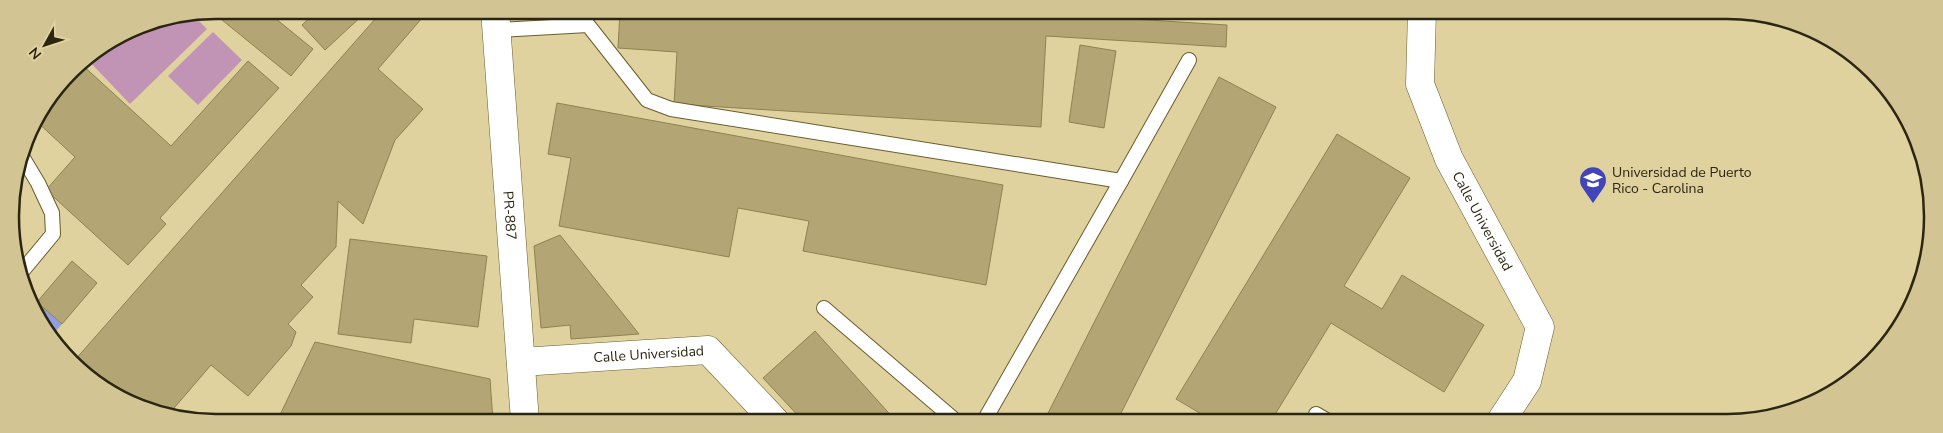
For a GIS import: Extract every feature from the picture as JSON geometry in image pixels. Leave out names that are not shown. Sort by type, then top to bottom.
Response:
[{"type":"street","name":"Calle Universidad","points":[[1422,19],[1420,84],[1449,159],[1540,327],[1527,381],[1506,414]]},
{"type":"street","name":"PR-887","points":[[496,20],[525,414]]},
{"type":"street","name":"Calle Universidad","points":[[521,362],[708,350],[768,414]]},
{"type":"lane","points":[[496,20],[588,25],[647,100],[671,109],[1121,181]]},
{"type":"lane","points":[[988,414],[1189,60]]},
{"type":"lane","points":[[25,268],[53,234],[52,213],[26,163]]},
{"type":"lane","points":[[824,308],[948,414]]},
{"type":"shaded area","points":[[198,20],[207,29],[130,104],[91,64],[118,45],[153,29]]},
{"type":"shaded area","points":[[213,32],[242,60],[198,105],[168,76]]},
{"type":"water","points":[[39,304],[62,324],[56,331]]},
{"type":"building","points":[[221,19],[276,19],[313,49],[291,76]]},
{"type":"building","points":[[308,19],[359,19],[325,50],[302,25]]},
{"type":"building","points":[[375,19],[421,19],[378,69],[423,109],[395,140],[363,224],[338,201],[336,247],[301,285],[313,297],[288,324],[296,332],[291,346],[248,396],[211,365],[173,409],[165,408],[118,388],[96,373],[78,357]]},
{"type":"building","points":[[620,19],[1133,19],[1227,25],[1226,47],[1046,36],[1041,127],[674,104],[677,52],[618,48]]},
{"type":"building","points":[[1080,45],[1116,51],[1104,128],[1069,122]]},
{"type":"building","points":[[248,61],[279,88],[160,218],[166,224],[128,265],[46,190],[75,157],[41,125],[60,96],[86,68],[171,146]]},
{"type":"building","points":[[1219,77],[1276,107],[1121,414],[1048,414]]},
{"type":"building","points":[[557,103],[1003,185],[986,285],[803,251],[809,221],[738,208],[729,257],[559,226],[571,158],[548,154]]},
{"type":"building","points":[[1337,134],[1410,178],[1344,286],[1382,309],[1402,275],[1484,325],[1444,392],[1331,323],[1275,414],[1201,414],[1176,399]]},
{"type":"building","points":[[560,235],[639,334],[571,339],[570,325],[541,328],[534,246]]},
{"type":"building","points":[[350,239],[487,256],[478,327],[414,319],[411,343],[338,334]]},
{"type":"building","points":[[72,261],[97,283],[62,324],[38,301]]},
{"type":"building","points":[[815,331],[890,414],[796,414],[763,378]]},
{"type":"building","points":[[315,342],[490,379],[492,414],[280,414]]},
{"type":"place","name":"Universidad de Puerto Rico - Carolina","points":[[1593,204]]}]
